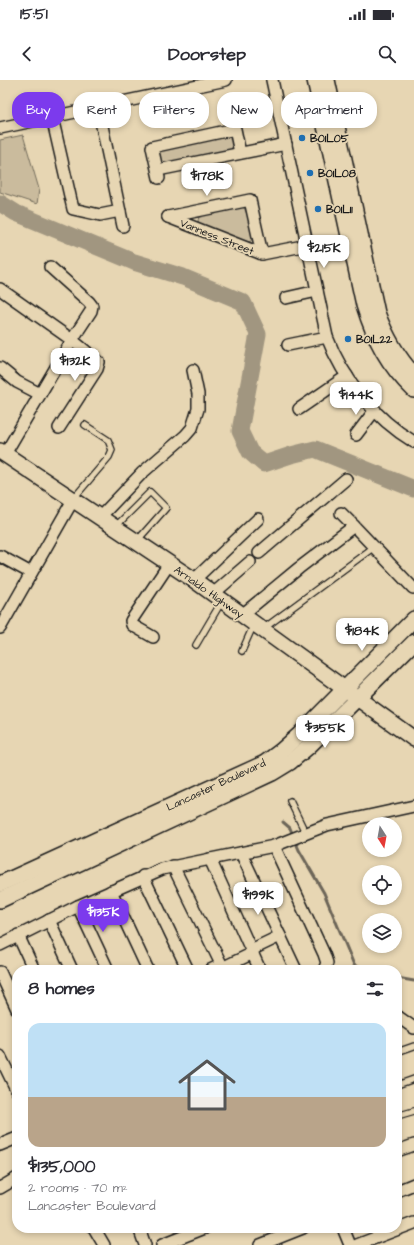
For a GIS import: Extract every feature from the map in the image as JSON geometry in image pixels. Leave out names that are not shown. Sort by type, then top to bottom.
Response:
[{"type":"main road","points":[[315,80],[364,306],[370,325],[385,355],[396,372],[414,390]]},
{"type":"main road","points":[[327,80],[377,313],[388,339],[396,353],[414,375]]},
{"type":"main road","name":"Arnaldo Highway","points":[[3,453],[194,580],[414,739]]},
{"type":"main road","name":"Lancaster Boulevard","points":[[0,884],[265,763],[299,735],[414,619]]},
{"type":"main road","name":"Lancaster Boulevard","points":[[0,900],[272,773],[290,762],[358,698],[414,642]]},
{"type":"street","points":[[131,100],[226,80]]},
{"type":"street","points":[[272,80],[327,337],[332,350],[347,376],[362,396],[387,422],[414,442]]},
{"type":"street","points":[[0,128],[12,125]]},
{"type":"street","points":[[55,128],[73,209],[100,215],[120,212]]},
{"type":"street","points":[[102,128],[123,226]]},
{"type":"street","points":[[240,153],[235,129],[152,147],[158,174],[240,153],[286,144]]},
{"type":"street","name":"Vanness Street","points":[[262,254],[250,200],[168,217],[262,254],[308,245]]},
{"type":"street","points":[[3,453],[91,311],[92,306],[90,302],[50,267]]},
{"type":"street","points":[[0,289],[72,340],[99,362],[97,369],[59,428]]},
{"type":"street","points":[[286,298],[317,291]]},
{"type":"street","points":[[288,345],[327,337]]},
{"type":"street","points":[[0,368],[17,382],[40,394]]},
{"type":"street","points":[[100,517],[142,473],[185,436],[192,428],[198,409],[198,394],[193,370]]},
{"type":"street","points":[[299,409],[347,376]]},
{"type":"street","points":[[356,435],[375,410]]},
{"type":"street","points":[[259,554],[346,479]]},
{"type":"street","points":[[0,628],[73,500]]},
{"type":"street","points":[[341,513],[413,588]]},
{"type":"street","points":[[194,580],[258,519]]},
{"type":"street","points":[[253,623],[299,568],[354,526]]},
{"type":"street","points":[[0,556],[31,573]]},
{"type":"street","points":[[217,598],[250,562]]},
{"type":"street","points":[[153,636],[132,625],[131,620],[170,564]]},
{"type":"street","points":[[0,944],[78,906],[143,876],[162,869],[274,846],[327,825],[414,806]]},
{"type":"street","points":[[274,846],[324,954],[327,963],[326,965]]},
{"type":"street","points":[[241,853],[294,965]]},
{"type":"street","points":[[210,859],[258,965]]},
{"type":"street","points":[[173,866],[221,965]]},
{"type":"street","points":[[143,876],[186,965]]},
{"type":"street","points":[[111,891],[146,965]]},
{"type":"street","points":[[78,906],[106,965]]},
{"type":"street","points":[[48,920],[70,965]]},
{"type":"street","points":[[18,936],[32,965]]},
{"type":"street","points":[[228,965],[280,936]]},
{"type":"street","points":[[0,972],[12,998]]},
{"type":"street","points":[[402,1020],[414,1028]]},
{"type":"street","points":[[0,1056],[12,1081]]},
{"type":"street","points":[[0,1144],[12,1140]]},
{"type":"street","points":[[402,1146],[414,1145]]},
{"type":"street","points":[[0,1188],[12,1181]]},
{"type":"street","points":[[402,1189],[414,1184]]},
{"type":"street","points":[[402,1228],[414,1223]]},
{"type":"street","points":[[97,1233],[104,1245]]},
{"type":"street","points":[[141,1233],[145,1245]]},
{"type":"street","points":[[175,1233],[178,1239]]},
{"type":"street","points":[[162,1245],[193,1233]]},
{"type":"street","points":[[260,1245],[290,1233]]},
{"type":"street","points":[[345,1233],[350,1245]]},
{"type":"street","points":[[357,1245],[388,1233]]},
{"type":"lane","points":[[73,500],[109,457],[112,450],[111,444],[108,440],[85,425]]},
{"type":"lane","points":[[115,527],[150,492],[166,508],[136,542]]},
{"type":"lane","points":[[242,651],[253,623],[374,547]]},
{"type":"lane","points":[[196,645],[217,598]]},
{"type":"lane","points":[[290,801],[306,834]]},
{"type":"lane","points":[[402,1050],[414,1046]]},
{"type":"lane","points":[[402,1083],[414,1078]]},
{"type":"lane","points":[[402,1115],[414,1111]]},
{"type":"shaded area","points":[[23,135],[39,189],[37,204],[0,192],[0,140]]},
{"type":"shaded area","points":[[228,136],[233,139],[234,145],[231,150],[164,165],[161,164],[157,154],[159,151]]},
{"type":"shaded area","points":[[243,207],[249,218],[252,233],[251,241],[247,243],[200,224],[198,221],[199,216]]},
{"type":"waterway","points":[[0,203],[16,213],[134,262],[183,277],[243,302],[258,334],[240,431],[250,452],[264,464],[315,449],[414,489]]},
{"type":"waterway","points":[[283,822],[290,828],[299,850],[324,893],[354,965]]},
{"type":"waterway","points":[[402,979],[414,981]]},
{"type":"place","name":"B01L05","points":[[302,138]]},
{"type":"place","name":"B01L08","points":[[310,173]]},
{"type":"place","name":"B01L11","points":[[318,209]]},
{"type":"place","name":"B01L22","points":[[348,339]]}]
